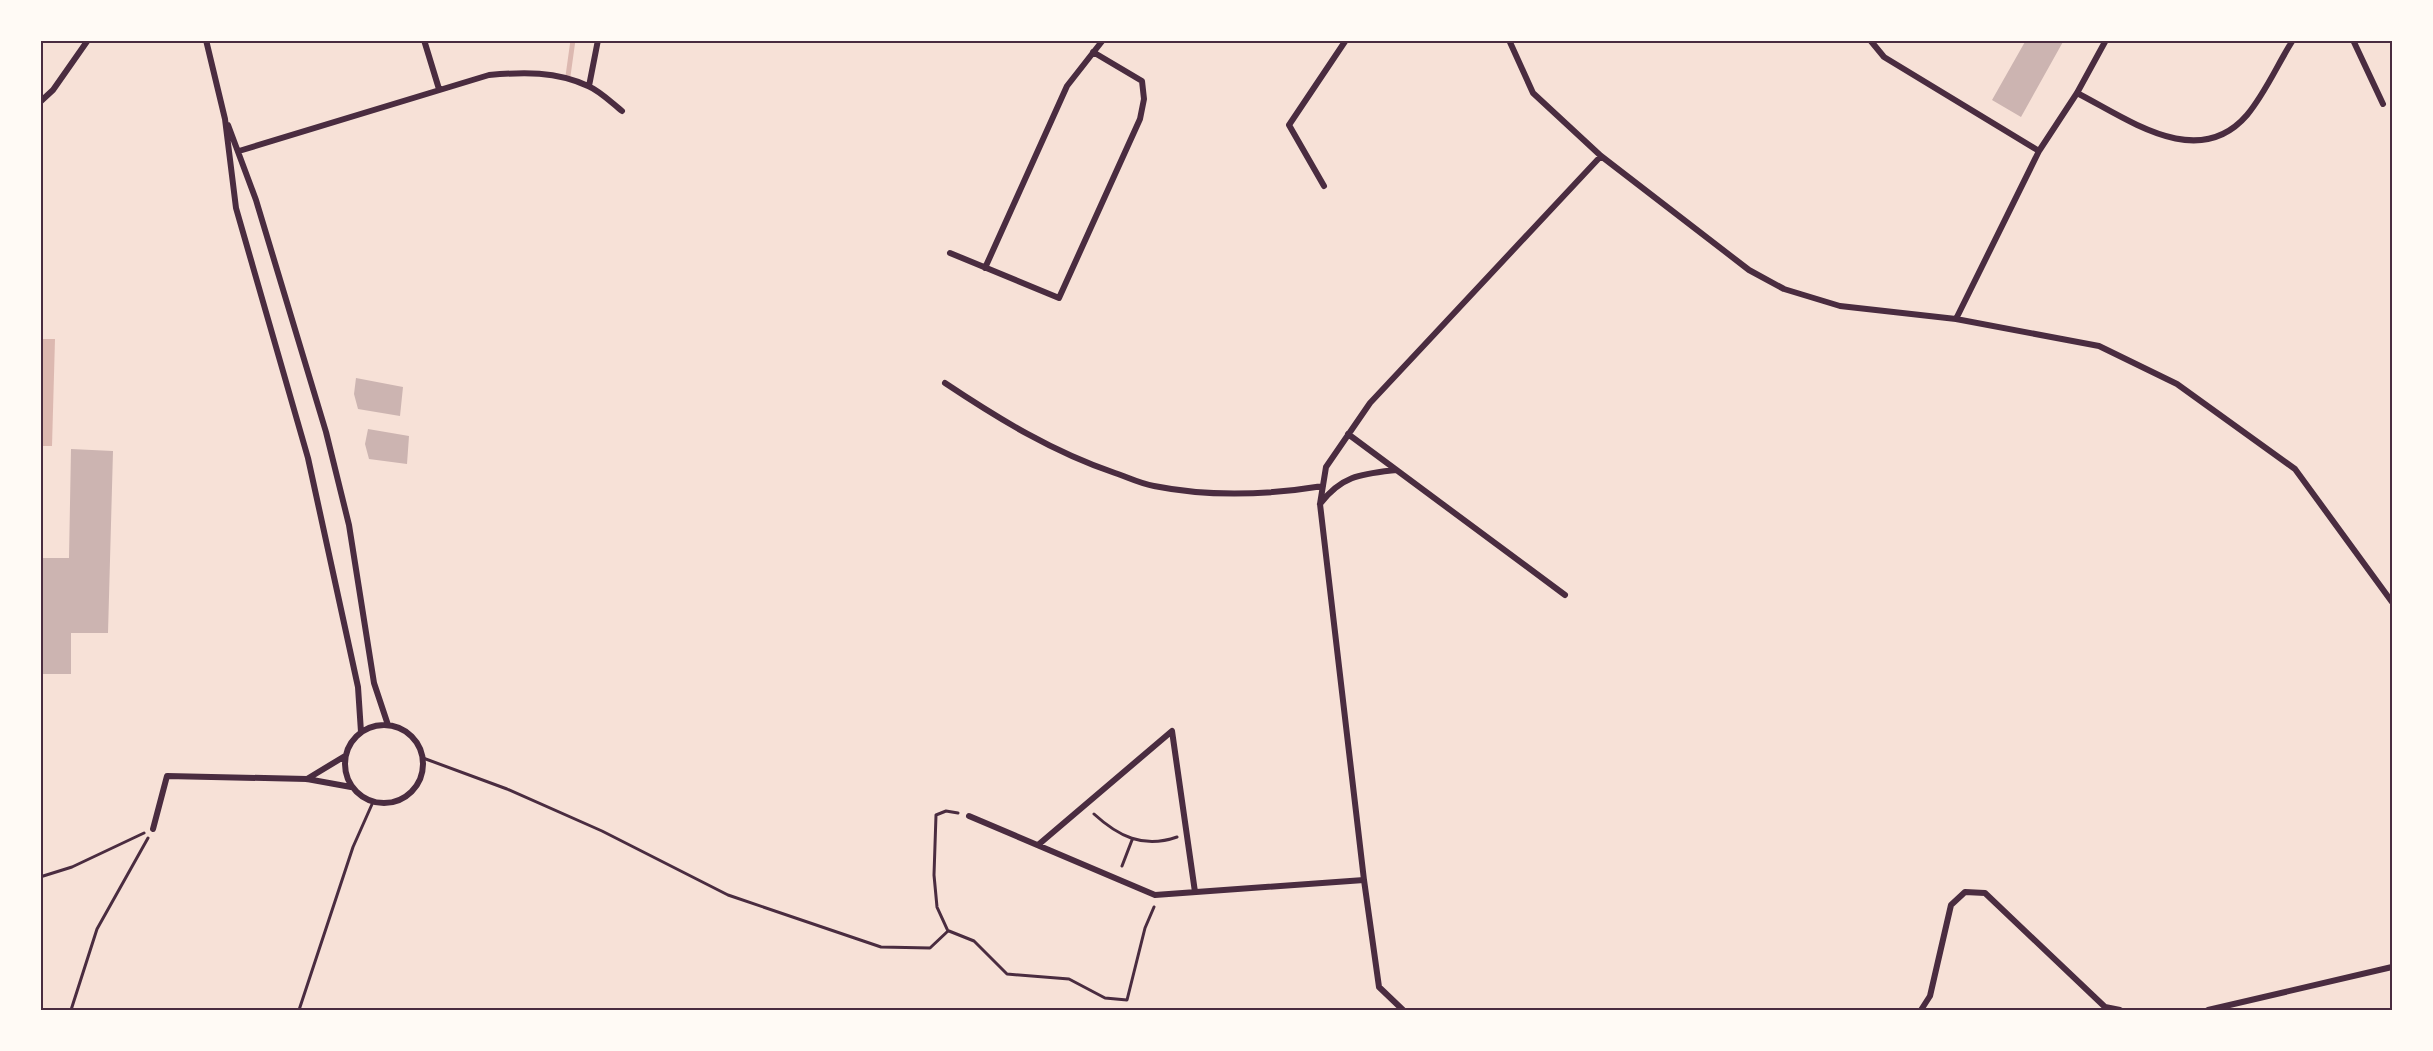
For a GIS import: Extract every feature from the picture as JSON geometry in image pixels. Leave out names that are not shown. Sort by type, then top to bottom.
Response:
[{"type":"street","points":[[40,102],[53,90],[88,40]]},
{"type":"street","points":[[206,40],[225,119],[236,208],[308,458],[358,687],[361,732]]},
{"type":"street","points":[[424,40],[439,89]]},
{"type":"street","points":[[590,86],[598,40]]},
{"type":"street","points":[[986,268],[1067,86],[1103,40]]},
{"type":"street","points":[[1324,186],[1289,125],[1346,40]]},
{"type":"street","points":[[1509,40],[1533,93],[1601,156],[1749,270],[1784,289],[1840,306],[1956,318],[2099,346],[2177,384],[2295,469],[2392,602]]},
{"type":"street","points":[[1870,40],[1884,57],[2039,151]]},
{"type":"street","points":[[1956,318],[2039,151],[2077,93],[2106,40]]},
{"type":"street","points":[[2077,93],[2154,133],[2186,141],[2216,136],[2235,128],[2248,113],[2293,40]]},
{"type":"street","points":[[2353,40],[2383,104]]},
{"type":"street","points":[[950,253],[1059,298],[1140,119],[1144,99],[1143,81],[1093,52]]},
{"type":"street","points":[[238,151],[489,75],[530,72],[590,86],[622,111]]},
{"type":"street","points":[[225,119],[256,200],[328,442],[349,525],[375,682],[388,725]]},
{"type":"street","points":[[1403,1011],[1379,987],[1364,880],[1320,504],[1326,467],[1370,403],[1601,156]]},
{"type":"street","points":[[945,383],[1010,426],[1081,461],[1153,486],[1212,492],[1280,493],[1323,486]]},
{"type":"street","points":[[1348,435],[1565,595]]},
{"type":"street","points":[[1320,504],[1334,487],[1353,477],[1396,470]]},
{"type":"street","points":[[379,725],[388,725],[410,734],[418,743],[423,758],[421,778],[407,796],[385,804],[361,797],[351,787],[344,767],[345,756],[354,739],[361,732],[379,725]]},
{"type":"street","points":[[1038,845],[1172,731],[1195,892]]},
{"type":"street","points":[[307,779],[345,756]]},
{"type":"street","points":[[153,829],[167,776],[307,779],[351,787]]},
{"type":"street","points":[[969,816],[1155,895],[1364,880]]},
{"type":"street","points":[[1921,1011],[1930,996],[1951,905],[1965,892],[1985,892],[2104,1007],[2120,1011]]},
{"type":"street","points":[[2208,1011],[2392,967]]},
{"type":"path","points":[[423,758],[507,789],[602,831],[728,895],[881,947],[930,948],[948,931]]},
{"type":"path","points":[[299,1011],[353,847],[373,802]]},
{"type":"path","points":[[1090,810],[1118,833],[1132,840],[1151,843],[1178,836]]},
{"type":"path","points":[[969,816],[946,811],[936,815],[934,875],[937,908],[948,931],[974,941],[1007,974],[1069,979],[1105,998],[1127,1000],[1145,928],[1160,895]]},
{"type":"path","points":[[40,877],[72,867],[153,829]]},
{"type":"path","points":[[71,1011],[97,929],[153,829]]},
{"type":"path","points":[[1122,866],[1132,840]]},
{"type":"shaded area","points":[[41,339],[55,339],[52,446],[41,446]]},
{"type":"building","points":[[2026,40],[2064,40],[2021,117],[1992,100]]},
{"type":"building","points":[[356,378],[403,387],[400,416],[358,409],[354,394]]},
{"type":"building","points":[[368,429],[409,436],[407,464],[369,459],[365,444]]},
{"type":"building","points":[[71,449],[113,451],[108,633],[71,633],[71,674],[40,674],[40,558],[69,558]]},
{"type":"waterway","points":[[568,76],[573,40]]}]
